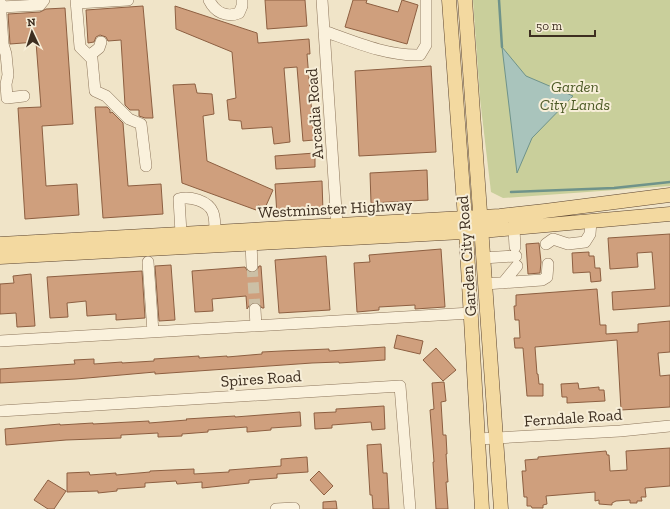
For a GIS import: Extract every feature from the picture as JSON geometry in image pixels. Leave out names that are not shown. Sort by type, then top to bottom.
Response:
[{"type":"main road","name":"Garden City Road","points":[[449,0],[471,313],[482,509]]},
{"type":"main road","name":"Garden City Road","points":[[465,0],[501,509]]},
{"type":"main road","name":"Westminster Highway","points":[[0,257],[251,243],[465,225],[480,217],[545,211],[670,194]]},
{"type":"main road","name":"Westminster Highway","points":[[0,244],[337,225],[465,225],[481,231],[670,214]]},
{"type":"street","points":[[24,96],[7,98],[6,84],[8,75],[6,54],[3,44],[0,3],[40,4],[44,0]]},
{"type":"street","points":[[209,0],[213,7],[222,14],[233,16],[239,13],[242,6],[242,0]]},
{"type":"street","name":"Arcadia Road","points":[[322,0],[337,225]]},
{"type":"street","points":[[324,31],[393,54],[406,56],[420,55],[426,45],[426,0]]},
{"type":"street","points":[[128,2],[76,2],[80,47],[92,59],[95,91],[106,96],[129,119],[141,124],[146,166]]},
{"type":"street","points":[[89,56],[99,48],[101,42]]},
{"type":"street","points":[[181,234],[179,199],[183,198],[194,198],[211,207],[214,215],[215,232]]},
{"type":"street","points":[[552,225],[549,242],[568,244],[585,242],[590,234],[591,222]]},
{"type":"street","points":[[503,282],[516,256],[514,229]]},
{"type":"street","points":[[251,243],[252,266]]},
{"type":"street","points":[[483,258],[516,256]]},
{"type":"street","points":[[148,262],[153,332]]},
{"type":"street","points":[[484,284],[542,280],[548,277],[548,264]]},
{"type":"street","points":[[255,309],[256,326]]},
{"type":"street","points":[[0,341],[471,313]]},
{"type":"street","name":"Spires Road","points":[[0,411],[400,386],[410,509]]},
{"type":"street","name":"Ferndale Road","points":[[478,439],[623,431],[670,426]]},
{"type":"street","points":[[276,509],[294,509]]},
{"type":"green space","name":"Garden City Lands","points":[[473,0],[670,0],[670,186],[503,198],[491,192],[480,99]]},
{"type":"water","points":[[502,47],[526,76],[573,96],[532,138],[517,173]]},
{"type":"building","points":[[265,0],[305,0],[307,26],[267,29]]},
{"type":"building","points":[[353,0],[367,0],[366,3],[398,12],[402,0],[418,5],[407,44],[345,27]]},
{"type":"building","points":[[143,6],[153,118],[139,116],[139,110],[130,110],[125,105],[121,40],[108,41],[106,37],[100,35],[96,37],[94,42],[88,43],[86,10]]},
{"type":"building","points":[[175,6],[257,33],[258,43],[309,39],[310,54],[307,54],[314,140],[303,141],[297,67],[284,68],[290,142],[274,144],[272,127],[242,129],[241,121],[229,120],[227,100],[236,98],[232,52],[176,29]]},
{"type":"building","points":[[65,8],[73,124],[42,126],[46,186],[77,184],[79,215],[25,219],[18,108],[41,107],[36,42],[10,44],[8,14],[40,12],[46,9]]},
{"type":"building","points":[[431,66],[436,152],[359,156],[355,71]]},
{"type":"building","points":[[195,84],[197,93],[212,94],[214,114],[203,116],[207,161],[273,190],[265,208],[258,205],[256,210],[182,183],[173,85]]},
{"type":"building","points":[[95,107],[107,107],[110,110],[110,113],[112,112],[123,123],[128,186],[161,184],[163,214],[103,218]]},
{"type":"building","points":[[315,153],[315,167],[276,169],[275,156]]},
{"type":"building","points":[[427,170],[428,200],[371,203],[370,173]]},
{"type":"building","points":[[322,181],[323,212],[277,215],[275,184]]},
{"type":"building","points":[[670,234],[670,306],[613,310],[612,292],[655,289],[652,252],[637,253],[638,267],[610,269],[608,238]]},
{"type":"building","points":[[539,243],[541,262],[540,273],[528,274],[526,244]]},
{"type":"building","points":[[441,249],[445,307],[415,309],[415,305],[379,307],[379,310],[357,312],[354,263],[370,262],[369,255]]},
{"type":"building","points":[[589,252],[589,256],[594,256],[595,268],[600,268],[601,281],[591,282],[590,272],[573,273],[572,253]]},
{"type":"building","points":[[326,256],[330,310],[279,313],[275,260]]},
{"type":"building","points":[[171,265],[175,320],[159,321],[155,266]]},
{"type":"building","points":[[259,266],[261,266],[264,308],[262,308],[258,303],[254,302],[251,303],[247,309],[246,296],[212,299],[213,311],[195,312],[192,271],[245,267],[248,272],[253,273],[256,272]]},
{"type":"building","points":[[142,271],[145,318],[116,320],[116,314],[87,316],[86,301],[67,303],[68,317],[50,318],[47,277]]},
{"type":"building","points":[[31,274],[35,326],[17,327],[16,313],[0,314],[0,284],[14,283],[13,276]]},
{"type":"building","points":[[597,289],[600,325],[606,325],[606,334],[638,332],[638,324],[670,321],[670,352],[658,353],[660,376],[670,375],[670,407],[621,410],[617,340],[535,347],[537,374],[539,384],[543,384],[543,396],[527,396],[523,348],[515,348],[514,338],[520,338],[519,320],[515,320],[514,306],[516,306],[516,295]]},
{"type":"building","points":[[397,335],[423,341],[420,354],[394,348]]},
{"type":"building","points":[[385,347],[385,360],[312,363],[155,374],[155,372],[76,379],[0,383],[0,369],[75,364],[74,360],[94,359],[94,364],[122,363],[199,356],[199,358],[227,357],[262,354],[262,352],[329,349],[329,351]]},
{"type":"building","points":[[436,348],[456,370],[443,381],[423,360]]},
{"type":"building","points":[[444,382],[446,401],[441,402],[443,435],[446,435],[448,482],[446,482],[448,509],[436,509],[430,410],[434,409],[432,383]]},
{"type":"building","points":[[578,383],[579,389],[599,387],[599,390],[604,390],[605,401],[567,403],[567,397],[562,397],[561,384]]},
{"type":"building","points":[[384,406],[385,429],[372,430],[371,422],[332,425],[332,428],[315,429],[314,413],[336,412],[336,409]]},
{"type":"building","points":[[300,412],[301,426],[271,428],[271,430],[247,432],[247,427],[208,430],[208,432],[182,434],[182,436],[158,437],[158,433],[121,435],[121,438],[66,440],[6,445],[5,429],[60,424],[149,421],[149,423],[187,420],[186,419]]},
{"type":"building","points":[[381,444],[383,473],[387,473],[389,509],[373,509],[372,495],[370,495],[367,445]]},
{"type":"building","points":[[670,448],[670,486],[645,488],[646,497],[641,497],[642,501],[630,503],[630,500],[616,501],[612,503],[612,505],[599,504],[599,500],[595,501],[595,492],[546,496],[547,504],[543,505],[543,508],[532,508],[531,506],[527,506],[527,497],[524,497],[522,471],[526,471],[525,460],[538,459],[538,457],[606,451],[607,455],[609,455],[610,471],[627,470],[626,451]]},
{"type":"building","points":[[307,457],[308,472],[277,474],[277,478],[249,480],[249,483],[202,488],[202,482],[177,484],[176,481],[145,483],[145,487],[117,489],[117,491],[98,493],[98,491],[67,492],[67,473],[89,472],[90,475],[116,473],[116,475],[150,471],[194,469],[194,474],[229,472],[229,470],[281,466],[281,459]]},
{"type":"building","points":[[319,471],[333,486],[324,495],[310,480]]},
{"type":"building","points":[[48,480],[66,491],[54,509],[48,509],[34,500]]},
{"type":"building","points":[[336,501],[337,509],[323,509],[323,502]]},
{"type":"waterway","points":[[499,0],[502,47]]},
{"type":"waterway","points":[[511,192],[614,188],[670,182]]},
{"type":"tunnel","points":[[252,266],[255,309]]}]
